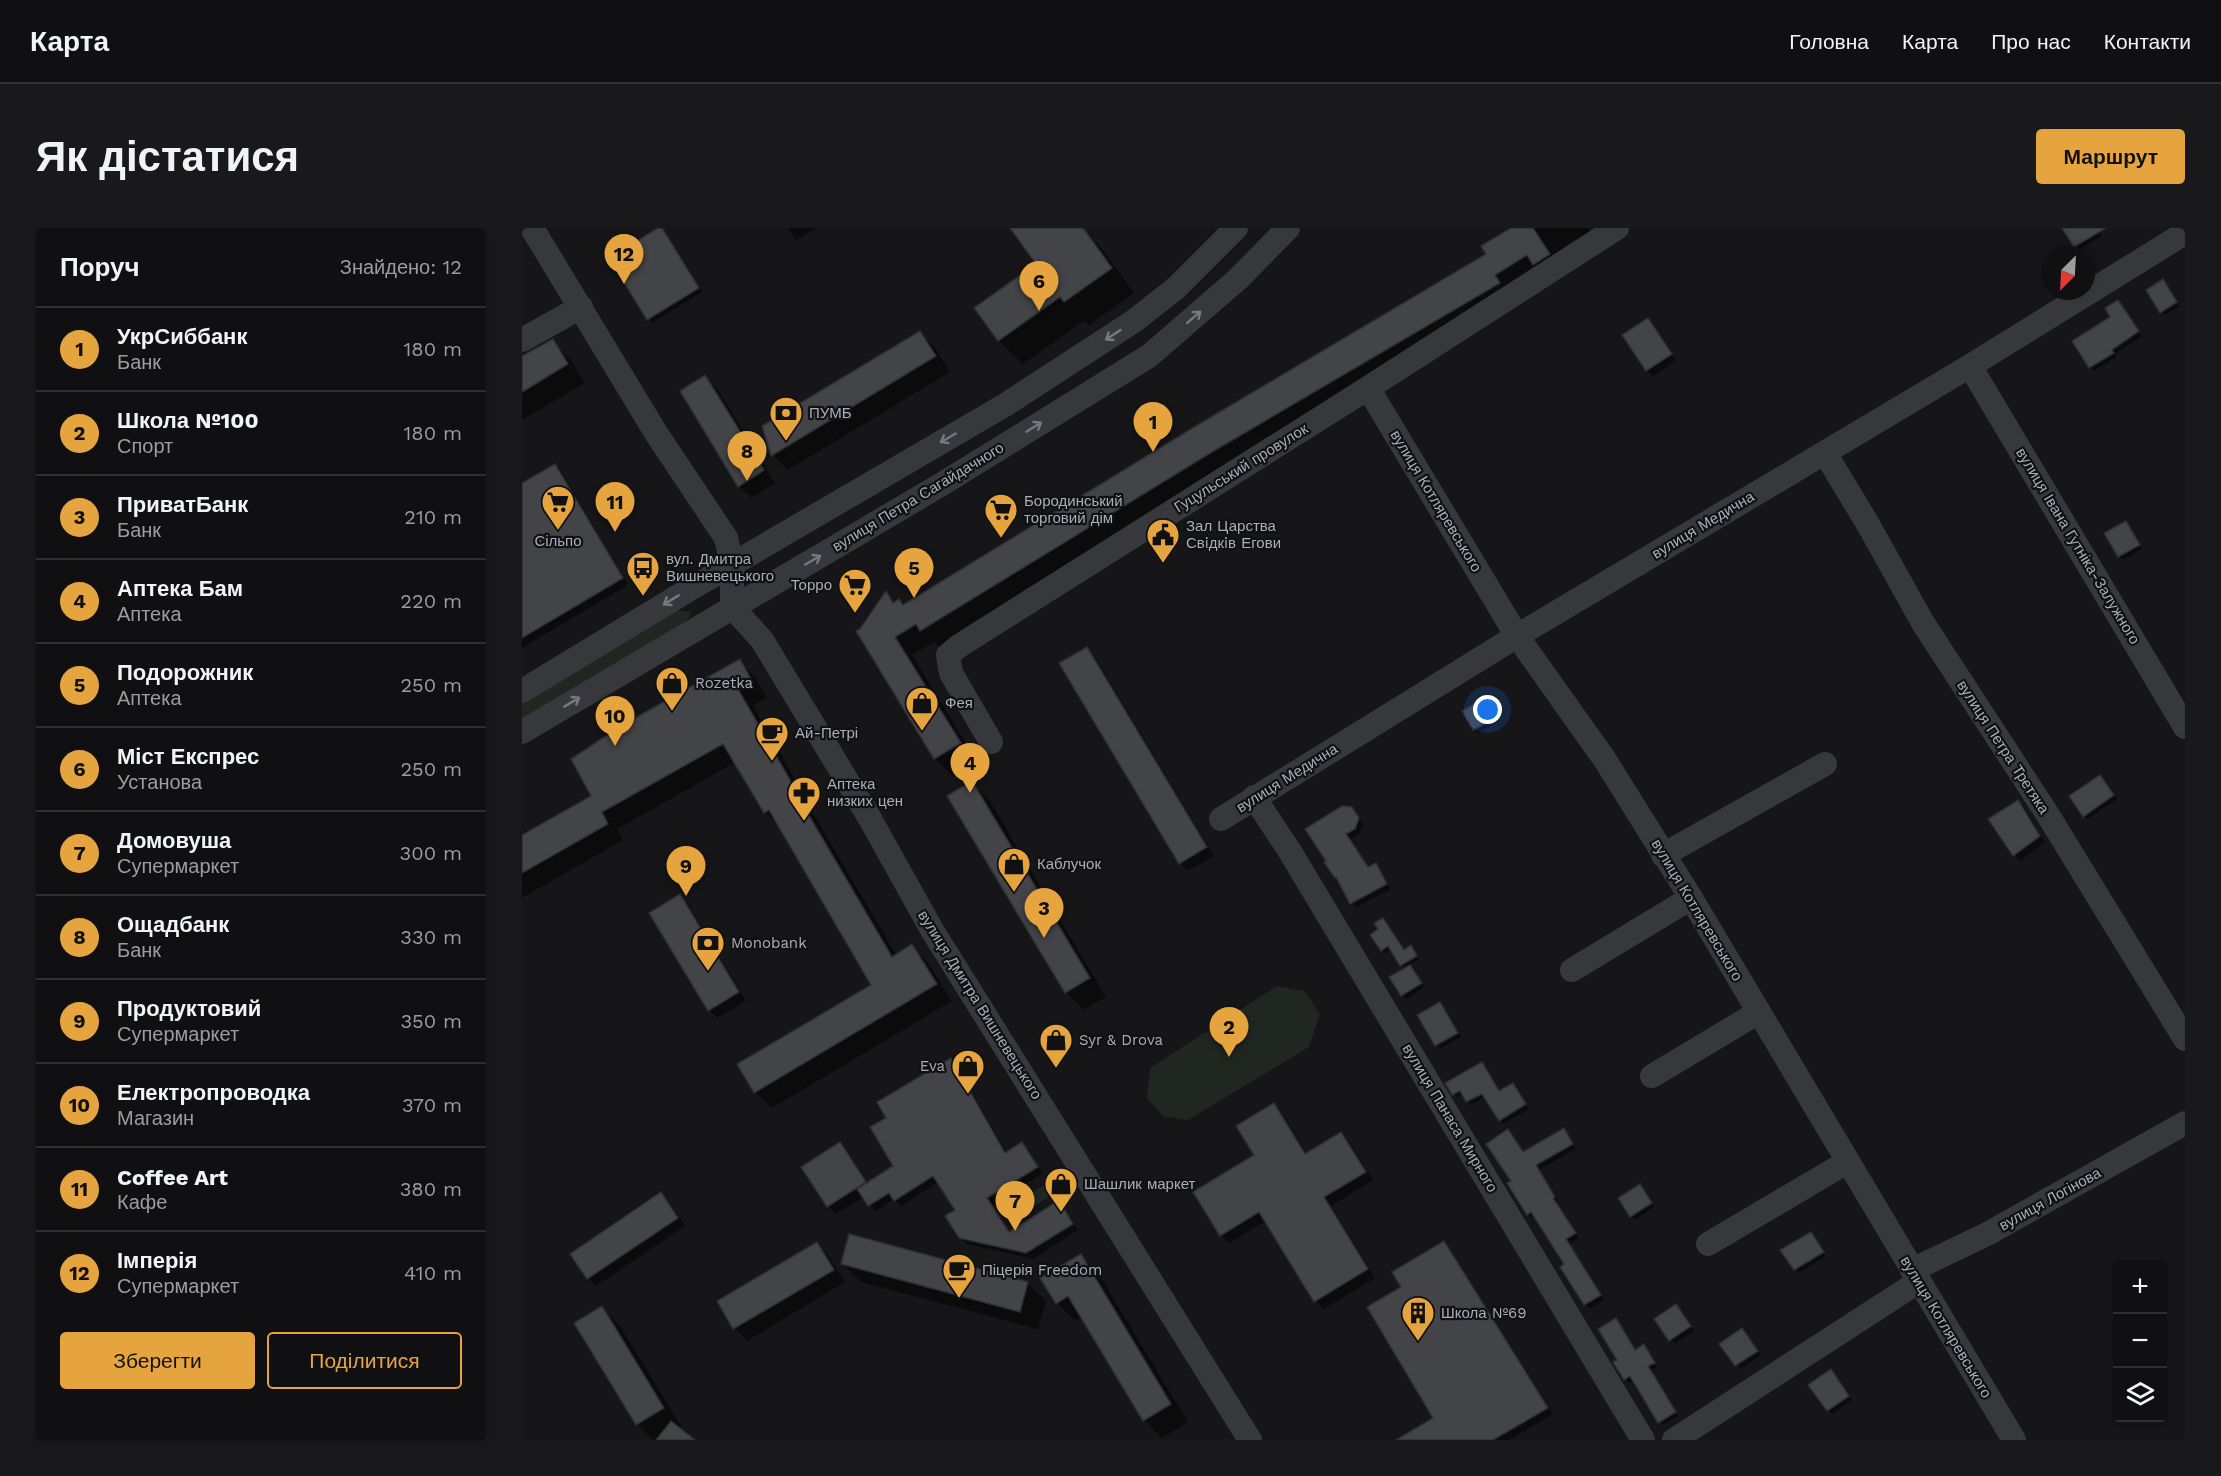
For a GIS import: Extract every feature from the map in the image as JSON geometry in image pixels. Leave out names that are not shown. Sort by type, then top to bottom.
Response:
[{"type":"street","points":[[532,228],[656,433],[726,538],[732,565],[732,607]]},
{"type":"street","points":[[522,691],[1005,405],[1134,321],[1176,288],[1236,228]]},
{"type":"street","name":"вулиця Петра Сагайдачного","points":[[522,732],[942,484],[1149,356],[1238,279],[1288,228]]},
{"type":"street","name":"Гуцульський провулок","points":[[991,742],[951,673],[948,655],[1617,228]]},
{"type":"street","name":"вулиця Медична","points":[[1221,819],[1517,636],[1970,366],[2185,234]]},
{"type":"street","points":[[522,340],[581,307]]},
{"type":"street","name":"вулиця Івана Гутніка-Залужного","points":[[1970,366],[2185,727]]},
{"type":"street","name":"вулиця Котляревського","points":[[1368,388],[1517,636],[1605,760],[1691,898],[2013,1440]]},
{"type":"street","name":"вулиця Петра Третяка","points":[[1825,453],[1923,623],[2048,815],[2185,1039]]},
{"type":"street","name":"вулиця Дмитра Вишневецького","points":[[732,607],[762,640],[868,817],[932,930],[1250,1440]]},
{"type":"street","points":[[1663,855],[1825,764]]},
{"type":"street","name":"вулиця Панаса Мирного","points":[[1254,797],[1289,850],[1643,1440]]},
{"type":"street","points":[[1572,970],[1691,898]]},
{"type":"street","points":[[1652,1076],[1759,1012]]},
{"type":"street","name":"вулиця Логінова","points":[[1674,1440],[1915,1276],[1996,1228],[2185,1123]]},
{"type":"street","points":[[1708,1244],[1847,1162]]},
{"type":"shaded area","points":[[677,610],[692,612],[685,624],[522,721],[522,703]]},
{"type":"shaded area","points":[[1277,986],[1304,991],[1320,1014],[1309,1047],[1188,1120],[1163,1116],[1147,1098],[1150,1068]]},
{"type":"shaded area","points":[[1048,1183],[1055,1193],[1013,1219],[1007,1208]]},
{"type":"building","points":[[658,228],[662,228],[699,288],[647,320],[609,258]]},
{"type":"building","points":[[1010,228],[1083,228],[1112,268],[1064,302],[1060,297],[998,341],[974,308],[1036,264]]},
{"type":"building","points":[[1511,228],[1533,228],[1550,254],[1533,265],[1527,255],[1495,275],[1500,283],[1212,452],[920,631],[916,624],[895,637],[961,743],[934,759],[856,631],[860,629],[886,591],[893,603],[899,599],[903,605],[1196,426],[1486,254],[1481,246]]},
{"type":"building","points":[[2062,228],[2106,228],[2076,246],[2073,246]]},
{"type":"building","points":[[2163,279],[2177,302],[2160,313],[2146,290]]},
{"type":"building","points":[[2118,300],[2139,331],[2112,350],[2114,353],[2089,368],[2072,341],[2110,317],[2105,308]]},
{"type":"building","points":[[1648,318],[1672,354],[1646,371],[1622,335]]},
{"type":"building","points":[[920,331],[936,356],[771,456],[762,426]]},
{"type":"building","points":[[553,339],[568,364],[522,392],[522,356]]},
{"type":"building","points":[[705,375],[764,470],[738,487],[680,391]]},
{"type":"building","name":"Сільпо","points":[[555,464],[623,578],[522,638],[522,483]]},
{"type":"building","points":[[2126,521],[2140,545],[2118,557],[2104,533]]},
{"type":"building","points":[[1087,647],[1207,847],[1179,864],[1059,663]]},
{"type":"building","points":[[740,659],[752,681],[738,689],[892,957],[912,944],[937,984],[754,1093],[737,1064],[871,985],[769,810],[764,813],[723,744],[602,812],[608,824],[522,873],[522,835],[591,796],[571,759],[621,726]]},
{"type":"building","points":[[1481,700],[1492,720],[1473,730],[1462,711]]},
{"type":"building","points":[[2100,775],[2114,795],[2083,817],[2069,796]]},
{"type":"building","points":[[972,781],[1090,978],[1065,993],[947,796]]},
{"type":"building","points":[[2018,800],[2040,836],[2013,856],[1988,819]]},
{"type":"building","points":[[1342,806],[1352,807],[1359,818],[1355,829],[1346,834],[1368,867],[1376,863],[1387,884],[1350,904],[1336,877],[1324,862],[1326,861],[1305,829]]},
{"type":"building","points":[[680,894],[739,992],[708,1011],[649,913]]},
{"type":"building","points":[[1383,918],[1404,950],[1411,945],[1417,956],[1400,966],[1388,946],[1381,951],[1370,935],[1378,929],[1374,923]]},
{"type":"building","points":[[1410,965],[1422,983],[1401,996],[1389,977]]},
{"type":"building","points":[[1440,1002],[1458,1033],[1435,1046],[1417,1015]]},
{"type":"building","points":[[951,1058],[1005,1153],[1022,1142],[1038,1167],[987,1198],[1009,1232],[1059,1200],[1073,1224],[1026,1253],[959,1238],[945,1216],[955,1210],[933,1176],[894,1201],[889,1193],[868,1206],[857,1189],[893,1166],[870,1127],[886,1118],[877,1102]]},
{"type":"building","points":[[1482,1062],[1499,1091],[1513,1083],[1526,1104],[1499,1121],[1482,1094],[1466,1102],[1460,1091],[1452,1095],[1445,1083]]},
{"type":"building","points":[[1274,1103],[1305,1154],[1341,1132],[1366,1172],[1324,1197],[1368,1269],[1314,1302],[1259,1212],[1220,1236],[1193,1192],[1254,1155],[1236,1126]]},
{"type":"building","points":[[1564,1128],[1573,1144],[1536,1165],[1555,1197],[1553,1198],[1576,1233],[1566,1239],[1601,1295],[1584,1305],[1560,1267],[1564,1264],[1531,1212],[1527,1215],[1507,1183],[1511,1181],[1486,1144],[1508,1129],[1523,1152]]},
{"type":"building","points":[[840,1142],[866,1182],[827,1207],[801,1167]]},
{"type":"building","points":[[1640,1184],[1652,1203],[1630,1217],[1618,1198]]},
{"type":"building","points":[[661,1192],[678,1218],[587,1279],[570,1254]]},
{"type":"building","points":[[1811,1232],[1824,1252],[1794,1270],[1780,1250]]},
{"type":"building","points":[[849,1234],[1028,1282],[1020,1312],[841,1264]]},
{"type":"building","name":"Школа №69","points":[[1444,1241],[1548,1408],[1493,1440],[1396,1440],[1433,1418],[1367,1307],[1401,1287],[1392,1272]]},
{"type":"building","points":[[817,1242],[834,1270],[733,1329],[717,1301]]},
{"type":"building","points":[[1081,1254],[1171,1404],[1143,1421],[1068,1296],[1056,1304],[1040,1278]]},
{"type":"building","points":[[1676,1304],[1691,1326],[1669,1341],[1654,1319]]},
{"type":"building","points":[[602,1306],[664,1408],[636,1425],[574,1323]]},
{"type":"building","points":[[1616,1318],[1635,1350],[1644,1344],[1655,1363],[1648,1366],[1676,1412],[1658,1423],[1630,1376],[1624,1380],[1613,1362],[1617,1360],[1598,1329]]},
{"type":"building","points":[[1742,1328],[1758,1351],[1735,1366],[1719,1344]]},
{"type":"building","points":[[1831,1369],[1849,1396],[1827,1411],[1808,1385]]},
{"type":"building","points":[[671,1421],[695,1440],[656,1440]]},
{"type":"place","name":"Імперія","points":[[624,284]]},
{"type":"place","name":"Міст Експрес","points":[[1039,311]]},
{"type":"place","name":"ПУМБ","points":[[786,442]]},
{"type":"place","name":"УкрСиббанк","points":[[1153,452]]},
{"type":"place","name":"Ощадбанк","points":[[747,481]]},
{"type":"place","name":"Сільпо","points":[[558,531]]},
{"type":"place","name":"Coffee Art","points":[[615,532]]},
{"type":"place","name":"Бородинський торговий дім","points":[[1001,539]]},
{"type":"place","name":"Зал Царства Свiдкiв Егови","points":[[1163,564]]},
{"type":"place","name":"вул. Дмитра Вишневецького","points":[[643,597]]},
{"type":"place","name":"Подорожник","points":[[914,598]]},
{"type":"place","name":"Торро","points":[[855,614]]},
{"type":"place","name":"Rozetka","points":[[672,712]]},
{"type":"place","name":"Фея","points":[[922,732]]},
{"type":"place","name":"Електропроводка","points":[[615,746]]},
{"type":"place","name":"Ай-Петрі","points":[[772,762]]},
{"type":"place","name":"Аптека Бам","points":[[970,793]]},
{"type":"place","name":"Аптека низких цен","points":[[804,822]]},
{"type":"place","name":"Каблучок","points":[[1014,893]]},
{"type":"place","name":"Продуктовий","points":[[686,896]]},
{"type":"place","name":"ПриватБанк","points":[[1044,938]]},
{"type":"place","name":"Monobank","points":[[708,972]]},
{"type":"place","name":"Школа №100","points":[[1229,1057]]},
{"type":"place","name":"Syr & Drova","points":[[1056,1069]]},
{"type":"place","name":"Eva","points":[[968,1095]]},
{"type":"place","name":"Шашлик маркет","points":[[1061,1213]]},
{"type":"place","name":"Домовуша","points":[[1015,1231]]},
{"type":"place","name":"Піцерія Freedom","points":[[959,1299]]},
{"type":"place","name":"Школа №69","points":[[1418,1342]]}]
